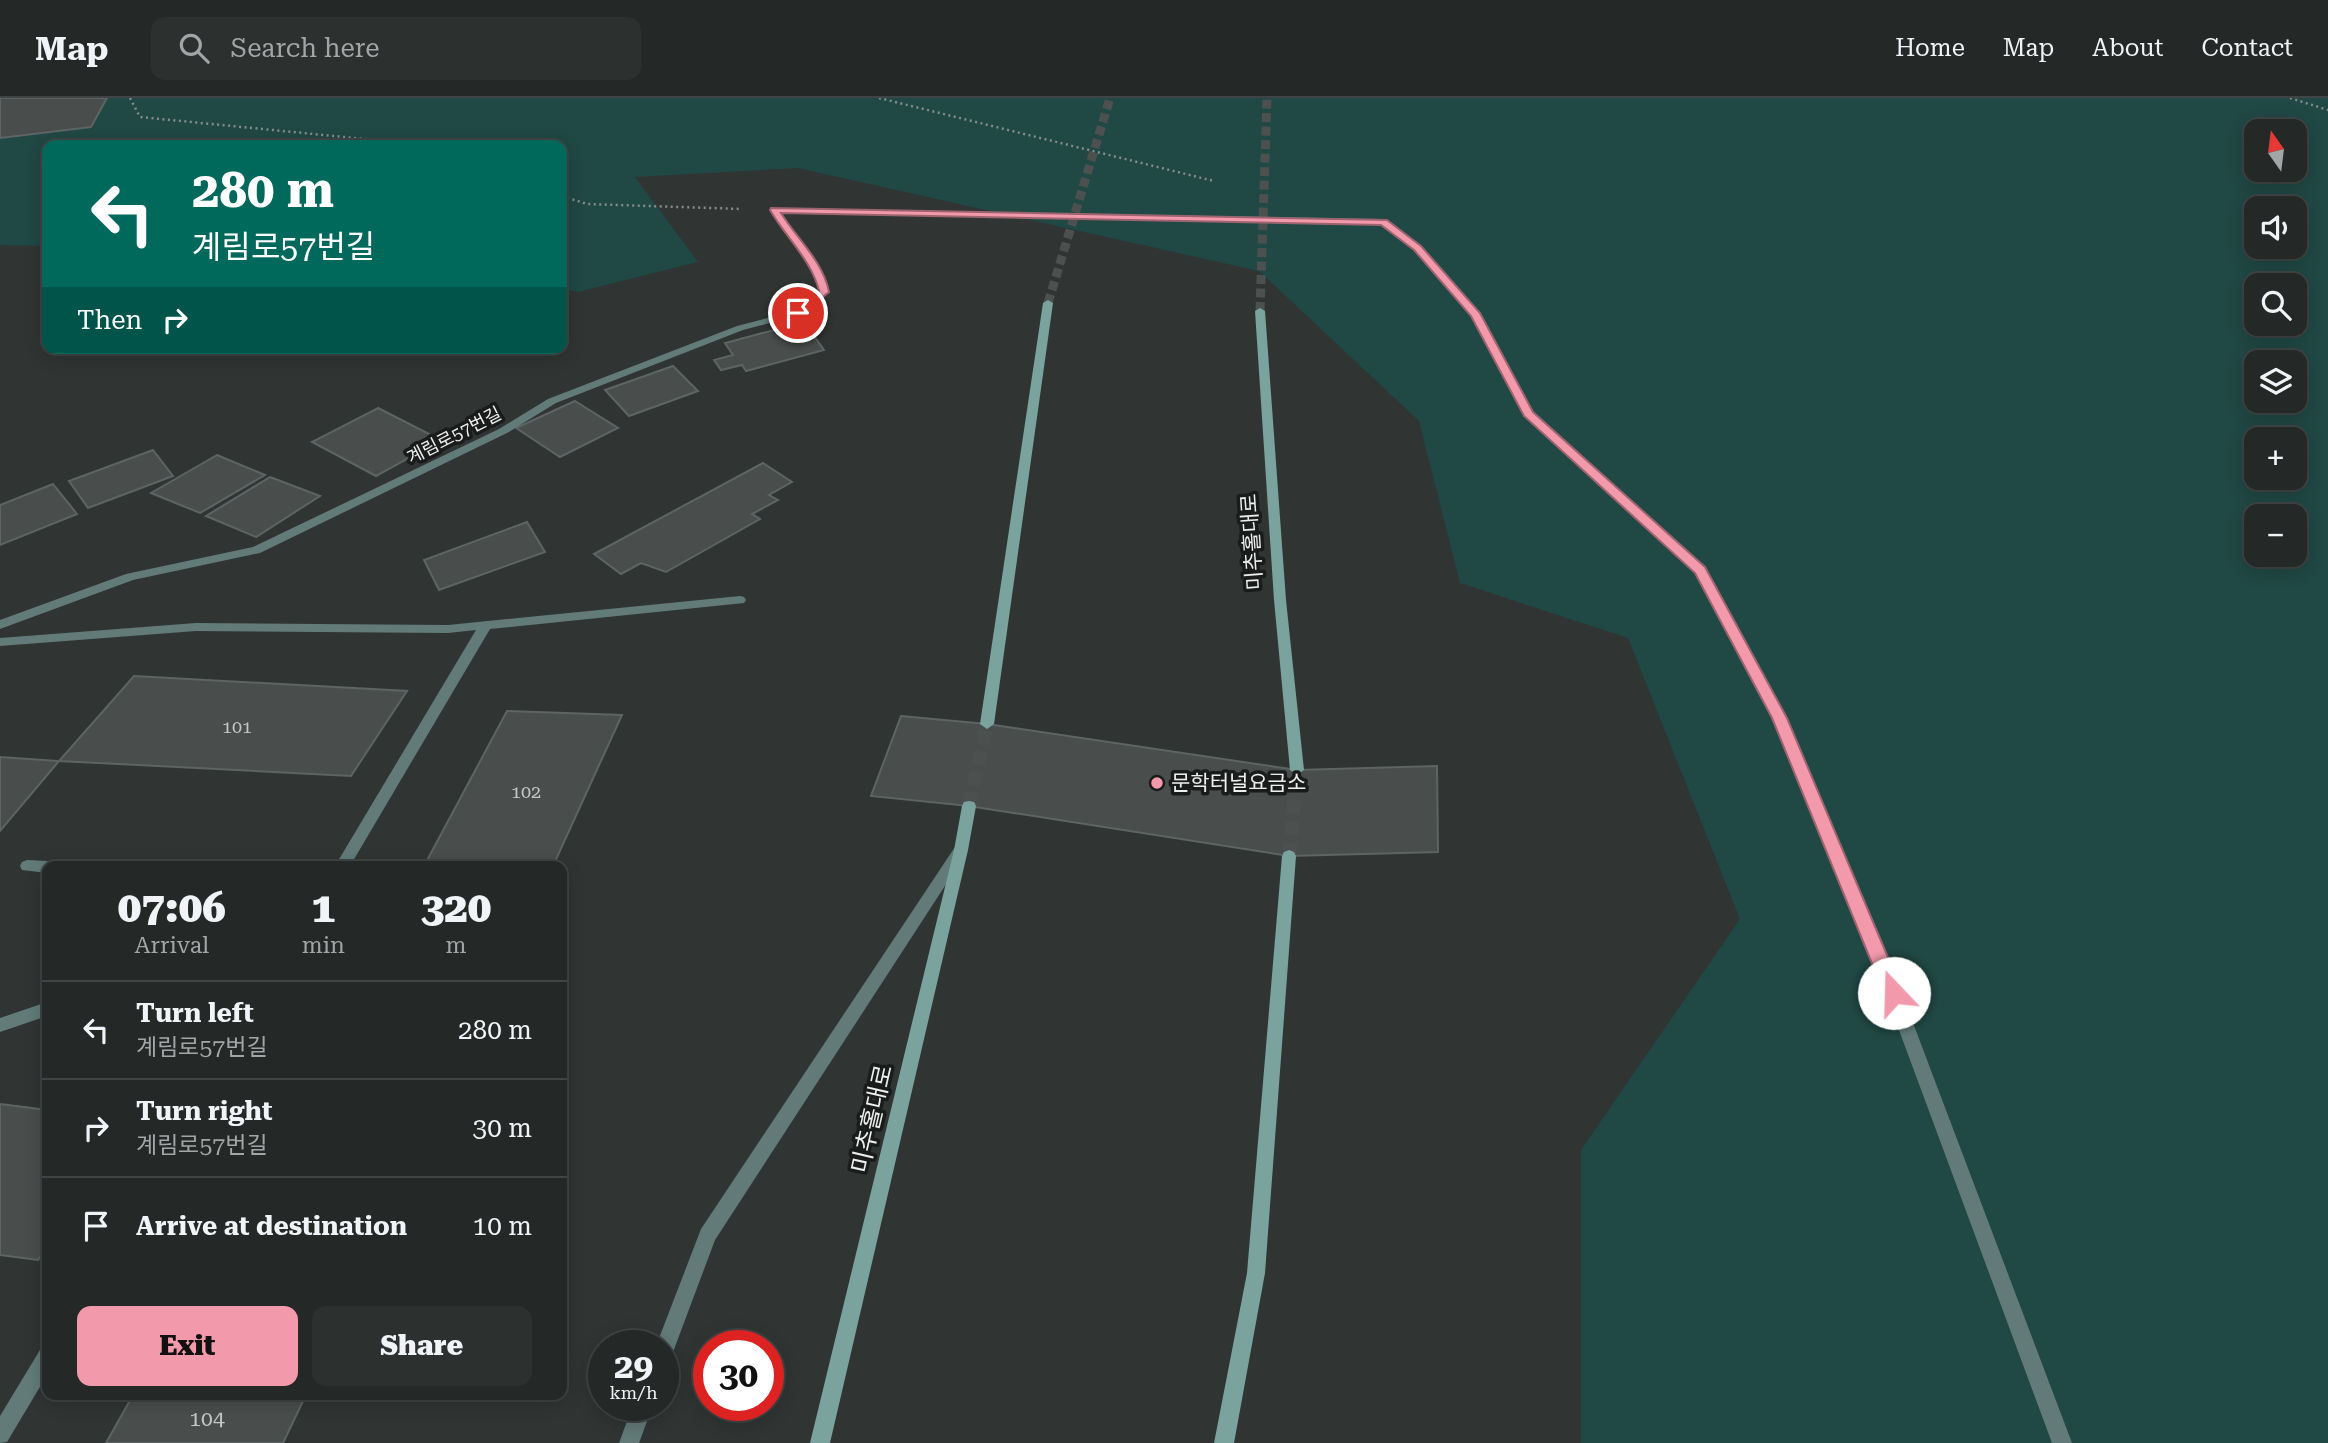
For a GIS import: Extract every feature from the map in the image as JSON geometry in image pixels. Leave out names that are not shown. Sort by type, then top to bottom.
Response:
[{"type":"main road","points":[[987,724],[1048,303]]},
{"type":"main road","name":"미추홀대로","points":[[1260,311],[1280,600],[1297,770]]},
{"type":"main road","name":"미추홀대로","points":[[820,1443],[961,850],[969,806]]},
{"type":"main road","points":[[1224,1443],[1256,1273],[1289,856]]},
{"type":"street","name":"계림로57번길","points":[[0,625],[130,577],[256,550],[503,431],[552,401],[740,328],[798,313],[824,292],[820,273],[788,233],[774,210]]},
{"type":"street","points":[[774,210],[1383,222],[1418,248],[1476,315],[1528,414],[1701,570],[1779,718],[1874,942],[2062,1443]]},
{"type":"street","points":[[0,642],[196,627],[448,629],[740,600]]},
{"type":"street","points":[[345,861],[486,625]]},
{"type":"street","points":[[672,1330],[708,1235],[961,850]]},
{"type":"street","points":[[27,866],[42,867]]},
{"type":"street","points":[[0,1025],[42,1011]]},
{"type":"street","points":[[0,1436],[42,1365]]},
{"type":"street","points":[[629,1443],[637,1421]]},
{"type":"path","points":[[130,98],[140,117],[375,140]]},
{"type":"path","points":[[879,98],[1225,184]]},
{"type":"path","points":[[2290,98],[2328,110]]},
{"type":"path","points":[[567,198],[587,204],[774,210]]},
{"type":"shaded area","points":[[0,98],[2328,98],[2328,1443],[1581,1443],[1581,1150],[1740,919],[1628,638],[1460,583],[1419,421],[1259,271],[798,168],[635,177],[698,262],[578,292],[567,289],[567,140],[42,140],[42,246],[0,245]]},
{"type":"building","points":[[0,98],[107,98],[91,127],[0,138]]},
{"type":"building","points":[[804,322],[824,350],[746,371],[742,365],[721,370],[714,360],[733,355],[725,343]]},
{"type":"building","points":[[673,366],[698,391],[629,416],[605,390]]},
{"type":"building","points":[[575,401],[618,428],[560,457],[516,428]]},
{"type":"building","points":[[378,408],[441,440],[376,476],[312,442]]},
{"type":"building","points":[[153,450],[173,476],[88,508],[69,481]]},
{"type":"building","points":[[217,455],[265,475],[200,513],[151,493]]},
{"type":"building","points":[[763,463],[792,482],[769,495],[778,500],[752,514],[760,519],[666,572],[641,563],[621,574],[594,554]]},
{"type":"building","points":[[270,477],[320,496],[256,537],[206,516]]},
{"type":"building","points":[[53,484],[77,514],[0,545],[0,505]]},
{"type":"building","points":[[527,522],[545,552],[439,590],[424,560]]},
{"type":"building","points":[[134,676],[407,691],[351,776],[59,761]]},
{"type":"building","points":[[507,711],[622,715],[555,861],[427,861]]},
{"type":"building","name":"문학터널요금소","points":[[901,716],[987,724],[1297,770],[1437,766],[1438,852],[1289,856],[969,806],[871,796]]},
{"type":"building","points":[[0,757],[59,761],[0,831]]},
{"type":"building","points":[[0,1104],[42,1109],[42,1254],[38,1260],[0,1255]]},
{"type":"building","points":[[130,1400],[304,1400],[283,1443],[106,1443]]},
{"type":"tunnel","points":[[1048,303],[1110,98]]},
{"type":"tunnel","points":[[1260,311],[1267,98]]},
{"type":"tunnel","points":[[969,806],[987,724]]},
{"type":"tunnel","points":[[1289,856],[1297,770]]},
{"type":"place","name":"문학터널요금소","points":[[1157,783]]},
{"type":"route","points":[[798,313],[824,292],[820,273],[788,233],[774,210],[1383,222],[1418,248],[1476,315],[1528,414],[1701,570],[1779,718],[1894,993]]}]
